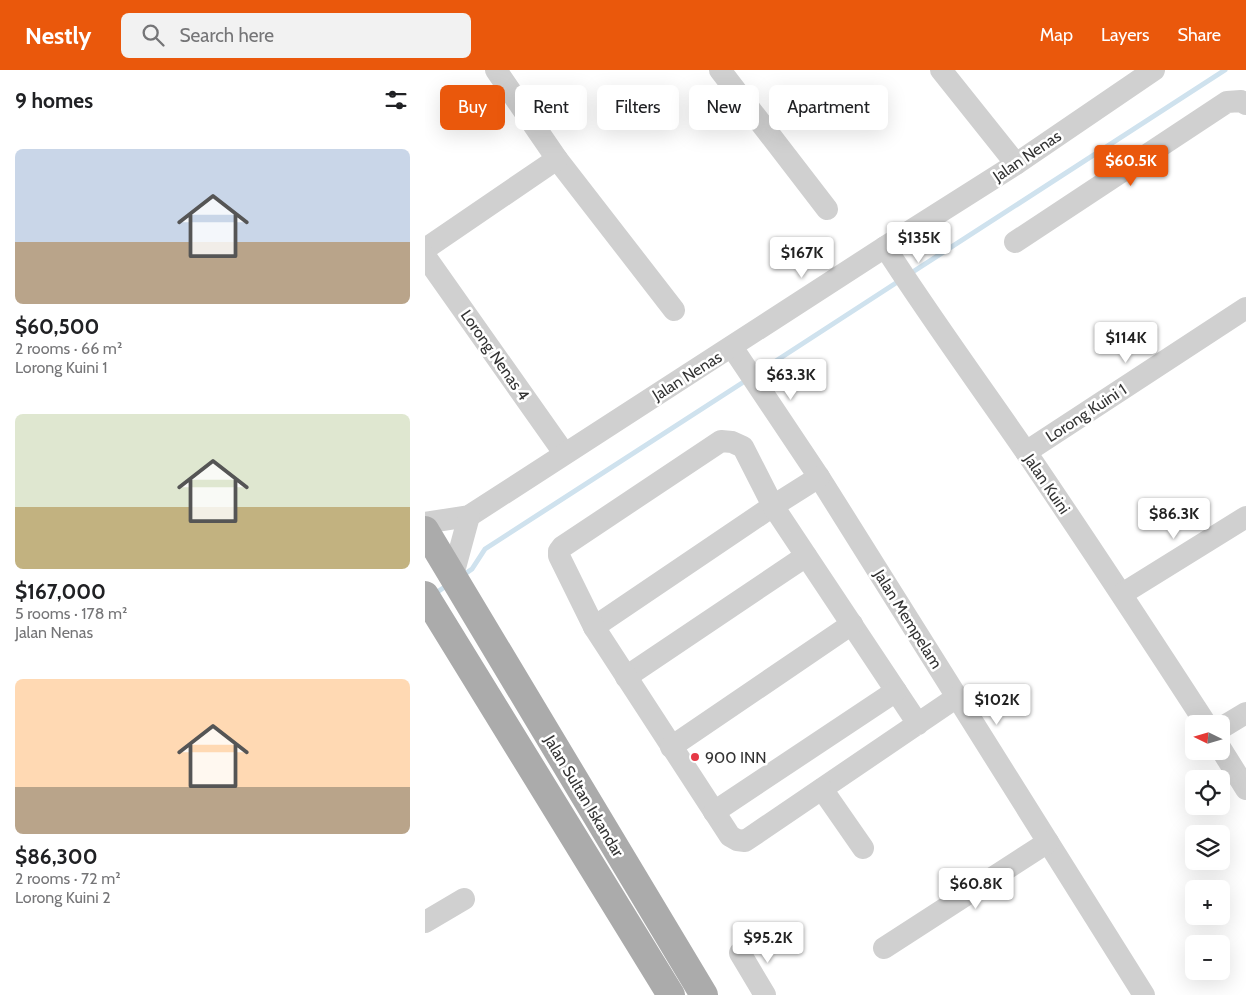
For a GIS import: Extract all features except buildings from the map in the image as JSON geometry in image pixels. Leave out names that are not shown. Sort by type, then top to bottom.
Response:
[{"type":"main road","name":"Jalan Sultan Iskandar","points":[[425,530],[704,995]]},
{"type":"main road","points":[[431,605],[671,995]]},
{"type":"street","points":[[496,70],[557,159],[674,310]]},
{"type":"street","points":[[720,70],[827,209]]},
{"type":"street","points":[[941,70],[1016,164]]},
{"type":"street","name":"Jalan Nenas","points":[[425,523],[469,516],[732,347],[890,254],[1016,164],[1154,70]]},
{"type":"street","points":[[1015,242],[1227,102],[1241,101],[1246,104]]},
{"type":"street","points":[[425,249],[557,159]]},
{"type":"street","name":"Jalan Kuini","points":[[890,254],[910,286],[1122,594],[1200,715]]},
{"type":"street","name":"Lorong Nenas 4","points":[[425,256],[565,453]]},
{"type":"street","name":"Lorong Kuini 1","points":[[1026,452],[1246,308]]},
{"type":"street","name":"Jalan Mempelam","points":[[732,347],[819,477],[1144,995]]},
{"type":"street","points":[[918,724],[773,506],[743,447],[732,442],[721,441],[562,547],[559,551],[559,556],[594,627],[730,836],[737,840],[745,841],[918,724],[957,697]]},
{"type":"street","points":[[594,627],[819,477]]},
{"type":"street","points":[[457,583],[469,516]]},
{"type":"street","points":[[1122,594],[1246,517]]},
{"type":"street","points":[[626,677],[806,556]]},
{"type":"street","points":[[671,747],[852,624]]},
{"type":"street","points":[[714,812],[896,691]]},
{"type":"street","points":[[1230,723],[1246,713]]},
{"type":"street","points":[[1228,760],[1246,789]]},
{"type":"street","points":[[822,789],[863,848]]},
{"type":"street","points":[[884,948],[1048,842]]},
{"type":"street","points":[[425,922],[464,899]]},
{"type":"street","points":[[740,953],[765,995]]},
{"type":"waterway","points":[[908,275],[1225,70]]},
{"type":"waterway","points":[[765,368],[899,281]]},
{"type":"waterway","points":[[462,576],[472,569],[485,549],[742,383]]},
{"type":"waterway","points":[[433,595],[449,584]]},
{"type":"place","name":"900 INN","points":[[695,757]]}]
